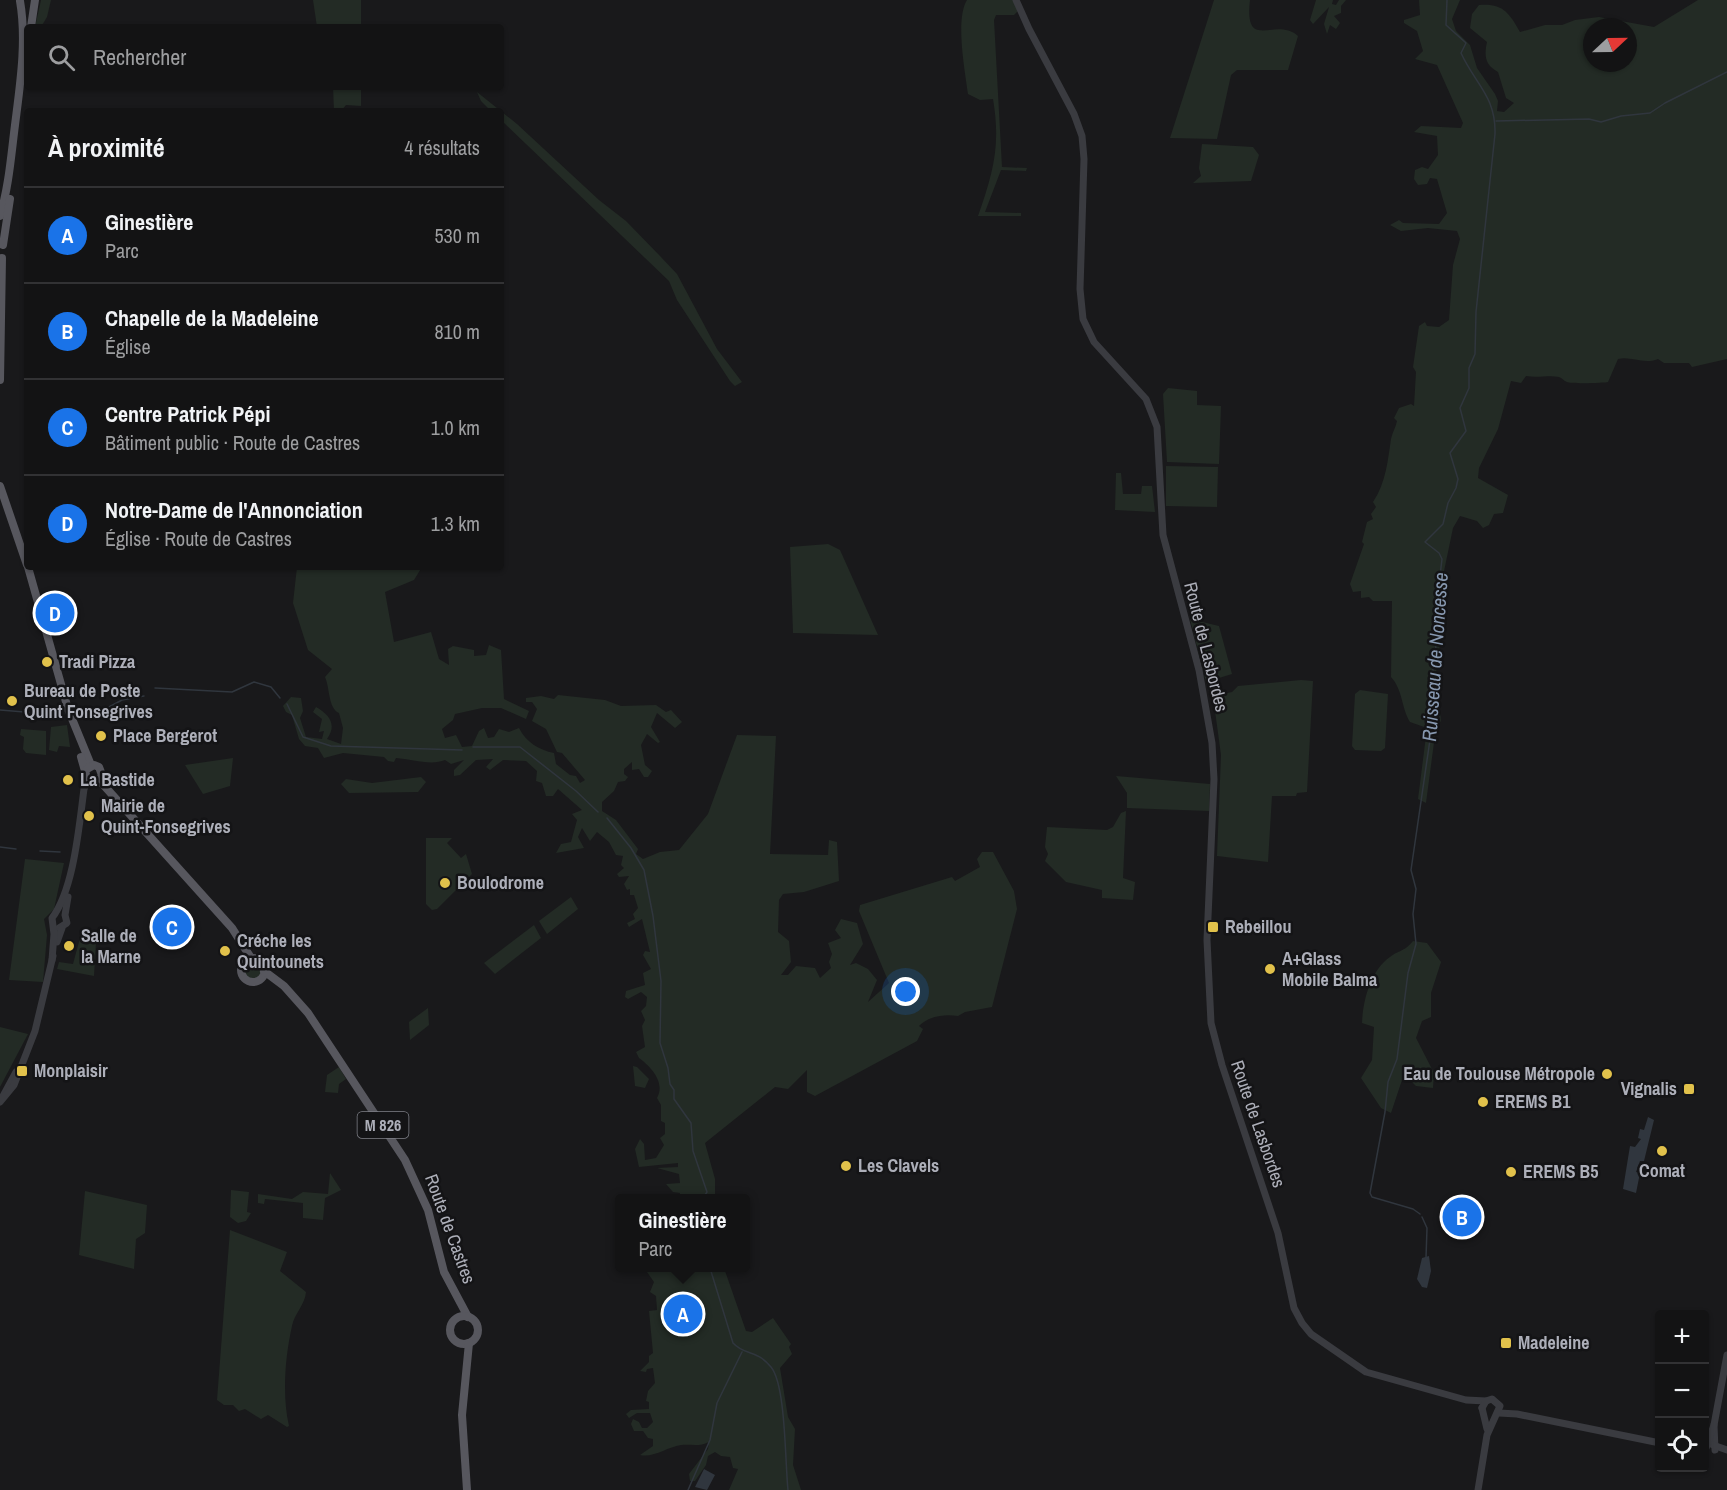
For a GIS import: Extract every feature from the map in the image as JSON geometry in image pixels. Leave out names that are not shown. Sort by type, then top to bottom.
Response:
[{"type":"main road","points":[[0,216],[9,178],[20,83],[22,40],[19,0],[34,0],[31,24]]},
{"type":"main road","points":[[0,380],[1,258],[5,251],[2,244],[16,169],[24,90]]},
{"type":"main road","points":[[0,486],[24,558]]},
{"type":"main road","points":[[28,570],[71,720],[88,768],[88,780],[99,780],[237,934],[251,958],[261,962],[263,975],[254,982],[246,979],[241,971],[242,948],[237,934]]},
{"type":"main road","points":[[88,768],[101,769],[102,775],[99,780]]},
{"type":"main road","points":[[243,964],[251,958]]},
{"type":"main road","name":"Route de Castres","points":[[263,975],[288,990],[335,1051],[412,1174],[428,1210],[444,1272],[468,1317]]},
{"type":"main road","name":"Route de Castres","points":[[457,1317],[460,1311],[459,1301]]},
{"type":"main road","points":[[457,1317],[468,1317]]},
{"type":"main road","name":"M 826","points":[[457,1317],[451,1324],[450,1334],[464,1343]]},
{"type":"main road","name":"M 826","points":[[464,1343],[475,1339],[478,1329],[476,1322],[468,1317]]},
{"type":"main road","name":"M 826","points":[[464,1343],[462,1428],[467,1490]]},
{"type":"street","name":"Route de Lasbordes","points":[[1016,0],[1036,44],[1074,114],[1082,136],[1084,159],[1080,289],[1083,319],[1094,342],[1146,399],[1157,427],[1163,535],[1199,670],[1212,743],[1214,792],[1207,940],[1211,1023],[1222,1065],[1278,1233],[1294,1308],[1311,1334],[1359,1369],[1466,1400],[1491,1410]]},
{"type":"street","points":[[1,1100],[21,1065],[39,1017],[52,960],[62,928],[67,923],[65,915],[84,789],[88,780]]},
{"type":"street","points":[[52,960],[52,918],[62,904],[72,868]]},
{"type":"street","points":[[56,913],[65,915]]},
{"type":"street","points":[[52,924],[62,928]]},
{"type":"street","points":[[1709,1436],[1714,1425],[1727,1355]]},
{"type":"street","points":[[1478,1490],[1491,1410],[1655,1441]]},
{"type":"street","points":[[1714,1425],[1716,1448]]},
{"type":"street","points":[[1709,1446],[1727,1452]]},
{"type":"shaded area","points":[[41,0],[51,0],[43,24],[36,24]]},
{"type":"shaded area","points":[[313,0],[361,0],[361,24],[317,24]]},
{"type":"shaded area","points":[[967,0],[1013,0],[1018,11],[1014,15],[996,15],[994,20],[1002,167],[1027,168],[1026,171],[1001,170],[985,212],[1021,213],[1021,216],[978,216],[994,159],[996,131],[993,99],[980,100],[968,94],[961,32],[963,9]]},
{"type":"shaded area","points":[[1214,0],[1250,0],[1249,16],[1256,29],[1280,29],[1298,36],[1288,70],[1237,70],[1231,75],[1217,139],[1170,138]]},
{"type":"shaded area","points":[[1316,0],[1333,0],[1332,4],[1336,5],[1339,0],[1346,0],[1341,6],[1341,13],[1334,16],[1340,23],[1336,29],[1330,25],[1327,34],[1324,24],[1329,7],[1313,24],[1310,20]]},
{"type":"shaded area","points":[[1419,0],[1460,0],[1452,19],[1456,31],[1470,45],[1477,68],[1498,101],[1497,111],[1504,112],[1514,103],[1506,98],[1498,72],[1488,63],[1487,42],[1470,28],[1472,14],[1479,5],[1499,7],[1504,10],[1520,32],[1545,25],[1562,25],[1583,19],[1583,72],[1637,72],[1637,24],[1654,27],[1698,0],[1727,0],[1727,359],[1692,367],[1689,363],[1664,363],[1658,359],[1647,361],[1623,358],[1618,359],[1608,382],[1575,383],[1555,376],[1526,376],[1521,383],[1511,381],[1498,429],[1479,468],[1478,478],[1508,495],[1503,513],[1494,514],[1489,525],[1483,528],[1477,521],[1460,516],[1453,528],[1443,576],[1443,622],[1435,680],[1441,720],[1435,735],[1426,803],[1418,799],[1427,728],[1410,722],[1398,687],[1391,677],[1392,601],[1373,601],[1369,597],[1361,598],[1361,591],[1353,592],[1350,584],[1364,544],[1362,542],[1367,522],[1373,519],[1371,514],[1376,507],[1373,502],[1384,479],[1397,421],[1394,418],[1399,408],[1411,404],[1414,406],[1416,372],[1413,367],[1419,326],[1425,322],[1427,326],[1439,327],[1449,320],[1453,265],[1460,239],[1457,231],[1428,228],[1401,231],[1390,225],[1399,220],[1403,223],[1439,224],[1447,213],[1437,179],[1430,178],[1427,184],[1418,185],[1414,179],[1415,170],[1422,167],[1428,169],[1438,155],[1437,136],[1414,132],[1421,126],[1461,128],[1463,123],[1437,65],[1415,59],[1423,51],[1417,31],[1404,23],[1404,20],[1420,15]]},
{"type":"shaded area","points":[[333,90],[361,90],[361,106],[346,105],[344,108],[334,108]]},
{"type":"shaded area","points":[[477,92],[497,108],[488,108],[481,101]]},
{"type":"shaded area","points":[[504,113],[599,200],[626,221],[677,274],[717,349],[742,382],[735,386],[730,381],[677,300],[669,281],[504,123]]},
{"type":"shaded area","points":[[1202,144],[1253,147],[1259,155],[1251,181],[1193,183],[1201,176],[1199,168]]},
{"type":"shaded area","points":[[1168,388],[1197,391],[1197,405],[1221,406],[1219,464],[1167,462],[1163,394]]},
{"type":"shaded area","points":[[1166,466],[1218,467],[1217,507],[1166,506]]},
{"type":"shaded area","points":[[1116,473],[1121,473],[1123,494],[1141,494],[1142,486],[1152,486],[1155,512],[1115,510]]},
{"type":"shaded area","points":[[828,544],[840,550],[878,635],[793,633],[790,547]]},
{"type":"shaded area","points":[[297,570],[420,570],[414,580],[385,592],[394,642],[431,632],[439,659],[449,665],[448,649],[453,646],[474,650],[474,656],[486,655],[489,645],[501,650],[504,699],[529,711],[526,719],[501,708],[482,708],[455,714],[453,720],[442,729],[445,738],[456,735],[462,747],[472,746],[479,731],[484,728],[488,738],[494,737],[499,729],[509,732],[519,728],[534,745],[554,753],[556,764],[570,775],[576,776],[580,783],[585,780],[562,753],[557,752],[546,729],[532,721],[537,709],[532,702],[526,702],[526,698],[541,696],[554,699],[558,695],[605,700],[621,706],[656,705],[666,712],[671,710],[682,722],[675,728],[657,713],[651,727],[660,742],[658,743],[647,734],[641,745],[645,765],[652,771],[648,777],[644,777],[639,769],[632,770],[632,762],[624,769],[624,774],[628,777],[625,781],[618,782],[614,791],[602,802],[602,811],[616,820],[638,849],[636,854],[643,859],[660,852],[679,850],[708,814],[737,735],[776,736],[770,854],[828,855],[829,840],[837,842],[839,881],[804,892],[783,894],[779,900],[778,932],[789,941],[791,962],[781,975],[788,975],[796,966],[815,968],[820,978],[831,968],[829,962],[832,954],[828,943],[841,938],[835,930],[841,919],[857,923],[863,944],[850,965],[856,963],[868,969],[877,980],[868,1002],[889,983],[859,911],[860,905],[952,877],[955,881],[980,867],[977,859],[982,852],[993,852],[1014,891],[1017,909],[992,1007],[965,1012],[958,1016],[947,1015],[927,1020],[919,1026],[923,1029],[917,1041],[815,1096],[807,1092],[807,1070],[788,1089],[775,1087],[705,1143],[715,1179],[715,1194],[673,1192],[666,1184],[680,1183],[679,1174],[657,1168],[678,1167],[678,1163],[639,1167],[635,1149],[640,1139],[644,1144],[645,1160],[656,1158],[664,1145],[660,1138],[665,1134],[665,1123],[661,1121],[661,1105],[657,1098],[660,1086],[656,1075],[636,1052],[645,1047],[642,1026],[645,1020],[641,1011],[646,1006],[647,997],[641,992],[628,999],[625,997],[626,991],[645,985],[643,973],[651,969],[643,955],[645,951],[650,952],[642,919],[629,927],[627,923],[635,919],[633,914],[638,908],[634,895],[630,895],[630,889],[627,890],[624,884],[629,876],[619,877],[617,874],[624,868],[621,865],[623,856],[616,855],[609,842],[597,832],[590,841],[582,828],[578,837],[584,848],[556,853],[561,844],[571,842],[577,820],[572,814],[582,810],[558,789],[553,796],[546,796],[542,783],[536,781],[537,771],[526,761],[503,760],[490,770],[486,767],[493,759],[476,760],[460,775],[454,776],[454,770],[464,760],[451,764],[445,760],[428,762],[396,758],[394,762],[384,757],[343,753],[324,758],[318,748],[305,746],[299,739],[292,715],[286,712],[283,706],[291,697],[301,698],[303,711],[300,718],[306,737],[322,739],[324,731],[319,732],[322,719],[313,712],[316,707],[325,713],[332,725],[327,739],[341,744],[343,728],[339,713],[331,702],[325,677],[332,669],[308,650],[293,603]]},
{"type":"shaded area","points":[[1190,619],[1219,626],[1232,674],[1206,682]]},
{"type":"shaded area","points":[[1313,681],[1307,792],[1297,793],[1296,796],[1272,796],[1268,862],[1217,856],[1221,755],[1213,696],[1232,692],[1238,686]]},
{"type":"shaded area","points":[[1360,690],[1388,694],[1385,748],[1381,751],[1355,750],[1352,746],[1355,694]]},
{"type":"shaded area","points":[[67,725],[70,747],[59,746],[57,752],[49,750],[51,727]]},
{"type":"shaded area","points":[[21,729],[46,731],[46,755],[26,753],[23,749],[24,737],[20,735]]},
{"type":"shaded area","points":[[233,758],[230,786],[203,794],[185,765]]},
{"type":"shaded area","points":[[1116,776],[1210,784],[1209,811],[1127,808],[1127,793]]},
{"type":"shaded area","points":[[421,777],[426,782],[418,792],[349,793],[341,784],[346,779],[372,783]]},
{"type":"shaded area","points":[[1126,811],[1123,878],[1135,882],[1133,900],[1102,898],[1102,890],[1066,882],[1045,861],[1048,854],[1045,847],[1047,827],[1107,830],[1113,827],[1121,813]]},
{"type":"shaded area","points":[[426,838],[452,838],[447,843],[461,858],[466,854],[472,874],[437,909],[432,910],[426,904]]},
{"type":"shaded area","points":[[25,859],[64,863],[54,909],[44,919],[47,935],[43,982],[9,980]]},
{"type":"shaded area","points":[[571,897],[578,909],[547,934],[539,921]]},
{"type":"shaded area","points":[[534,925],[541,938],[495,974],[484,963]]},
{"type":"shaded area","points":[[80,938],[96,942],[94,976],[57,969],[59,962],[73,964]]},
{"type":"shaded area","points":[[1413,941],[1427,943],[1441,962],[1431,993],[1431,1017],[1422,1021],[1416,1038],[1434,1073],[1433,1088],[1416,1086],[1404,1074],[1391,1113],[1381,1108],[1361,1078],[1372,1060],[1374,1027],[1362,1023],[1363,1014],[1366,996],[1377,970],[1390,957]]},
{"type":"shaded area","points":[[253,961],[259,964],[262,970],[259,976],[253,979],[247,976],[244,970],[247,964]]},
{"type":"shaded area","points":[[428,1008],[429,1025],[410,1040],[409,1022]]},
{"type":"shaded area","points":[[0,1027],[28,1034],[0,1087]]},
{"type":"shaded area","points":[[633,1066],[649,1079],[645,1088],[635,1086]]},
{"type":"shaded area","points":[[339,1067],[346,1079],[339,1084],[338,1093],[325,1092],[327,1075]]},
{"type":"shaded area","points":[[1648,1117],[1654,1120],[1644,1161],[1640,1161],[1636,1172],[1640,1173],[1636,1193],[1623,1189],[1630,1146],[1635,1147],[1641,1139],[1638,1138],[1640,1129],[1644,1130]]},
{"type":"shaded area","points":[[330,1173],[341,1190],[325,1198],[323,1220],[303,1218],[303,1203],[265,1199],[264,1204],[258,1203],[258,1194],[292,1199],[303,1192],[328,1194]]},
{"type":"shaded area","points":[[231,1190],[249,1192],[247,1212],[251,1213],[246,1221],[238,1223],[230,1217]]},
{"type":"shaded area","points":[[85,1191],[147,1205],[145,1233],[136,1239],[134,1269],[79,1255]]},
{"type":"shaded area","points":[[230,1230],[287,1252],[280,1271],[306,1292],[293,1322],[288,1350],[285,1376],[289,1426],[287,1427],[268,1415],[261,1419],[245,1409],[239,1411],[233,1405],[224,1405],[217,1400]]},
{"type":"shaded area","points":[[1429,1256],[1431,1271],[1427,1288],[1422,1287],[1417,1279],[1422,1258]]},
{"type":"shaded area","points":[[647,1272],[725,1272],[746,1331],[752,1332],[773,1318],[791,1344],[789,1347],[792,1354],[780,1368],[788,1417],[795,1429],[793,1465],[801,1490],[729,1490],[738,1469],[733,1468],[730,1457],[721,1456],[715,1452],[708,1456],[706,1465],[695,1481],[690,1481],[689,1474],[708,1449],[709,1442],[699,1445],[681,1445],[650,1455],[640,1455],[653,1446],[653,1439],[648,1438],[643,1431],[634,1431],[631,1424],[633,1419],[639,1422],[642,1428],[647,1428],[653,1422],[650,1413],[637,1413],[629,1418],[626,1414],[631,1410],[649,1409],[649,1402],[646,1401],[648,1391],[655,1383],[653,1368],[647,1369],[646,1372],[640,1371],[649,1362],[649,1356],[653,1353],[649,1311],[657,1310],[656,1296],[650,1292],[654,1282]]},
{"type":"shaded area","points":[[704,1469],[715,1475],[707,1490],[695,1487]]},
{"type":"waterway","name":"Ruisseau de Noncesse","points":[[1420,1214],[1413,1209],[1372,1197],[1370,1193],[1385,1112],[1388,1082],[1397,1059],[1408,973],[1416,944],[1413,914],[1416,889],[1411,870],[1432,726],[1433,667],[1440,616],[1439,584],[1442,559],[1439,553],[1425,542],[1443,524],[1448,503],[1458,479],[1450,453],[1466,431],[1460,408],[1469,388],[1469,368],[1475,354],[1476,312],[1495,134],[1492,110],[1488,100],[1461,53],[1466,43],[1446,25],[1447,0]]},
{"type":"waterway","points":[[1496,121],[1589,119],[1601,122],[1621,116],[1650,113],[1727,72]]},
{"type":"waterway","points":[[155,688],[232,692],[254,682],[271,687],[280,698]]},
{"type":"waterway","points":[[74,712],[88,713],[109,707],[122,700],[144,696]]},
{"type":"waterway","points":[[287,704],[303,737],[331,746],[462,750]]},
{"type":"waterway","points":[[0,710],[61,715]]},
{"type":"waterway","points":[[473,747],[520,747],[576,791],[598,812]]},
{"type":"waterway","points":[[607,818],[631,848],[644,870],[653,916],[661,981],[660,1043],[668,1068],[670,1084],[674,1090],[674,1099],[691,1123],[693,1151],[707,1192],[706,1194]]},
{"type":"waterway","points":[[0,847],[16,849]]},
{"type":"waterway","points":[[40,851],[60,852]]},
{"type":"waterway","name":"Ruisseau de Noncesse","points":[[1422,1217],[1427,1228],[1426,1258]]},
{"type":"waterway","points":[[711,1272],[733,1343],[742,1350],[766,1361],[776,1376],[784,1425],[788,1490]]},
{"type":"waterway","points":[[688,1490],[710,1440],[717,1403],[742,1352]]},
{"type":"place","name":"Notre-Dame de l'Annonciation","points":[[55,613]]},
{"type":"place","name":"Tradi Pizza","points":[[47,662]]},
{"type":"place","name":"Bureau de Poste Quint Fonsegrives","points":[[12,701]]},
{"type":"place","name":"Place Bergerot","points":[[101,736]]},
{"type":"place","name":"La Bastide","points":[[68,780]]},
{"type":"place","name":"Mairie de Quint-Fonsegrives","points":[[89,816]]},
{"type":"place","name":"Boulodrome","points":[[445,883]]},
{"type":"place","name":"Centre Patrick Pépi","points":[[172,927]]},
{"type":"place","name":"Rebeillou","points":[[1213,927]]},
{"type":"place","name":"Salle de la Marne","points":[[69,946]]},
{"type":"place","name":"Créche les Quintounets","points":[[225,951]]},
{"type":"place","name":"A+Glass Mobile Balma","points":[[1270,969]]},
{"type":"place","name":"Monplaisir","points":[[22,1071]]},
{"type":"place","name":"Eau de Toulouse Métropole","points":[[1607,1074]]},
{"type":"place","name":"Vignalis","points":[[1689,1089]]},
{"type":"place","name":"EREMS B1","points":[[1483,1102]]},
{"type":"place","name":"Comat","points":[[1662,1151]]},
{"type":"place","name":"Les Clavels","points":[[846,1166]]},
{"type":"place","name":"EREMS B5","points":[[1511,1172]]},
{"type":"place","name":"Chapelle de la Madeleine","points":[[1462,1217]]},
{"type":"place","name":"Ginestière","points":[[683,1314]]},
{"type":"place","name":"Madeleine","points":[[1506,1343]]}]
